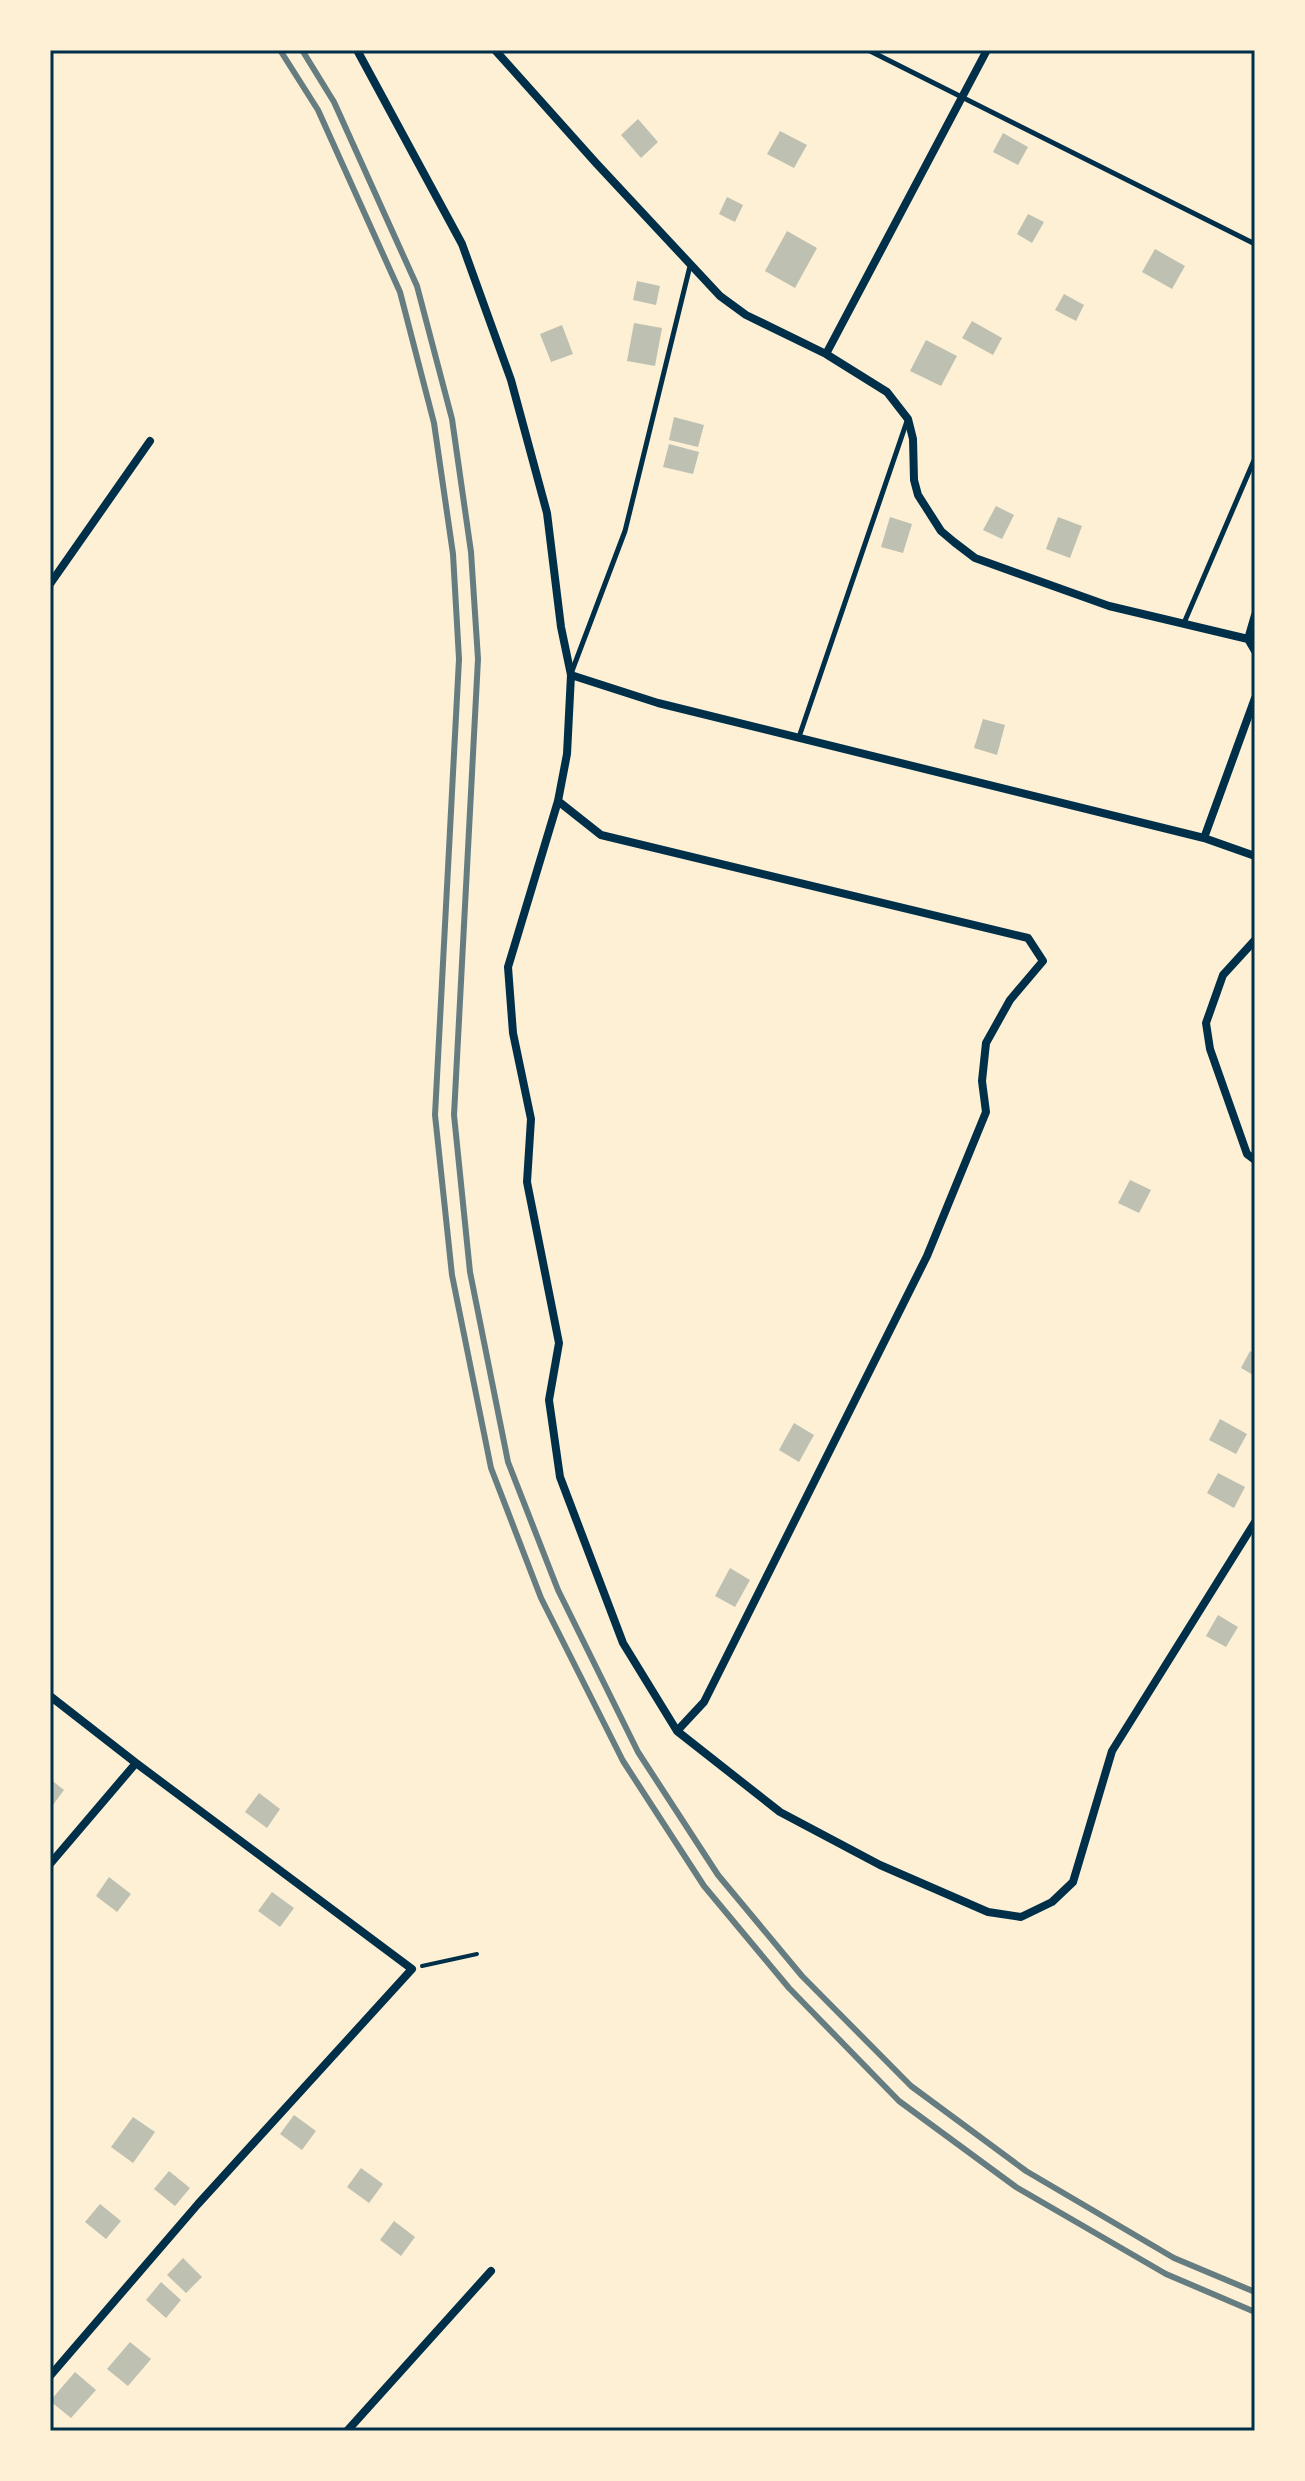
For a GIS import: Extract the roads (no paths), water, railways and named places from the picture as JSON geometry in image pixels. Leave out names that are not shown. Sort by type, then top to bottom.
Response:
[{"type":"street","points":[[357,50],[462,244],[511,380],[547,513],[561,627],[571,675],[567,754],[558,801],[508,967],[513,1033],[531,1119],[527,1182],[559,1343],[549,1400],[560,1477],[623,1643],[677,1731],[780,1812],[880,1865],[975,1907],[1021,1917],[1052,1902],[1073,1882],[1112,1751],[1255,1522]]},
{"type":"street","points":[[495,50],[720,296],[746,315],[826,354],[887,392],[908,419],[918,495],[941,531],[954,542],[975,558],[1109,606],[1248,639],[1255,651]]},
{"type":"street","points":[[826,354],[987,50]]},
{"type":"street","points":[[50,584],[150,441]]},
{"type":"street","points":[[1248,639],[1255,615]]},
{"type":"street","points":[[571,675],[658,703],[1204,838],[1255,856]]},
{"type":"street","points":[[1204,838],[1255,698]]},
{"type":"street","points":[[558,801],[601,835],[1028,938],[1043,961],[1010,1000],[986,1043],[982,1081],[986,1112],[927,1256],[704,1702],[677,1731]]},
{"type":"street","points":[[1255,940],[1223,975],[1206,1023],[1210,1049],[1247,1154],[1255,1160]]},
{"type":"street","points":[[50,1696],[412,1969],[198,2204],[50,2376]]},
{"type":"street","points":[[50,1864],[136,1763]]},
{"type":"street","points":[[347,2431],[491,2271]]},
{"type":"lane","points":[[868,50],[1255,244]]},
{"type":"lane","points":[[571,675],[625,531],[690,266]]},
{"type":"lane","points":[[799,738],[908,419]]},
{"type":"lane","points":[[1184,623],[1255,458]]},
{"type":"railway","points":[[280,50],[318,110],[400,292],[434,423],[453,554],[459,659],[435,1115],[452,1275],[491,1468],[541,1598],[623,1761],[704,1886],[789,1988],[899,2101],[1016,2187],[1166,2274],[1255,2312]]},
{"type":"railway","points":[[302,50],[334,102],[417,286],[452,419],[471,552],[478,659],[454,1115],[470,1272],[508,1462],[558,1590],[638,1752],[718,1875],[802,1976],[911,2086],[1026,2171],[1174,2258],[1255,2292]]}]
